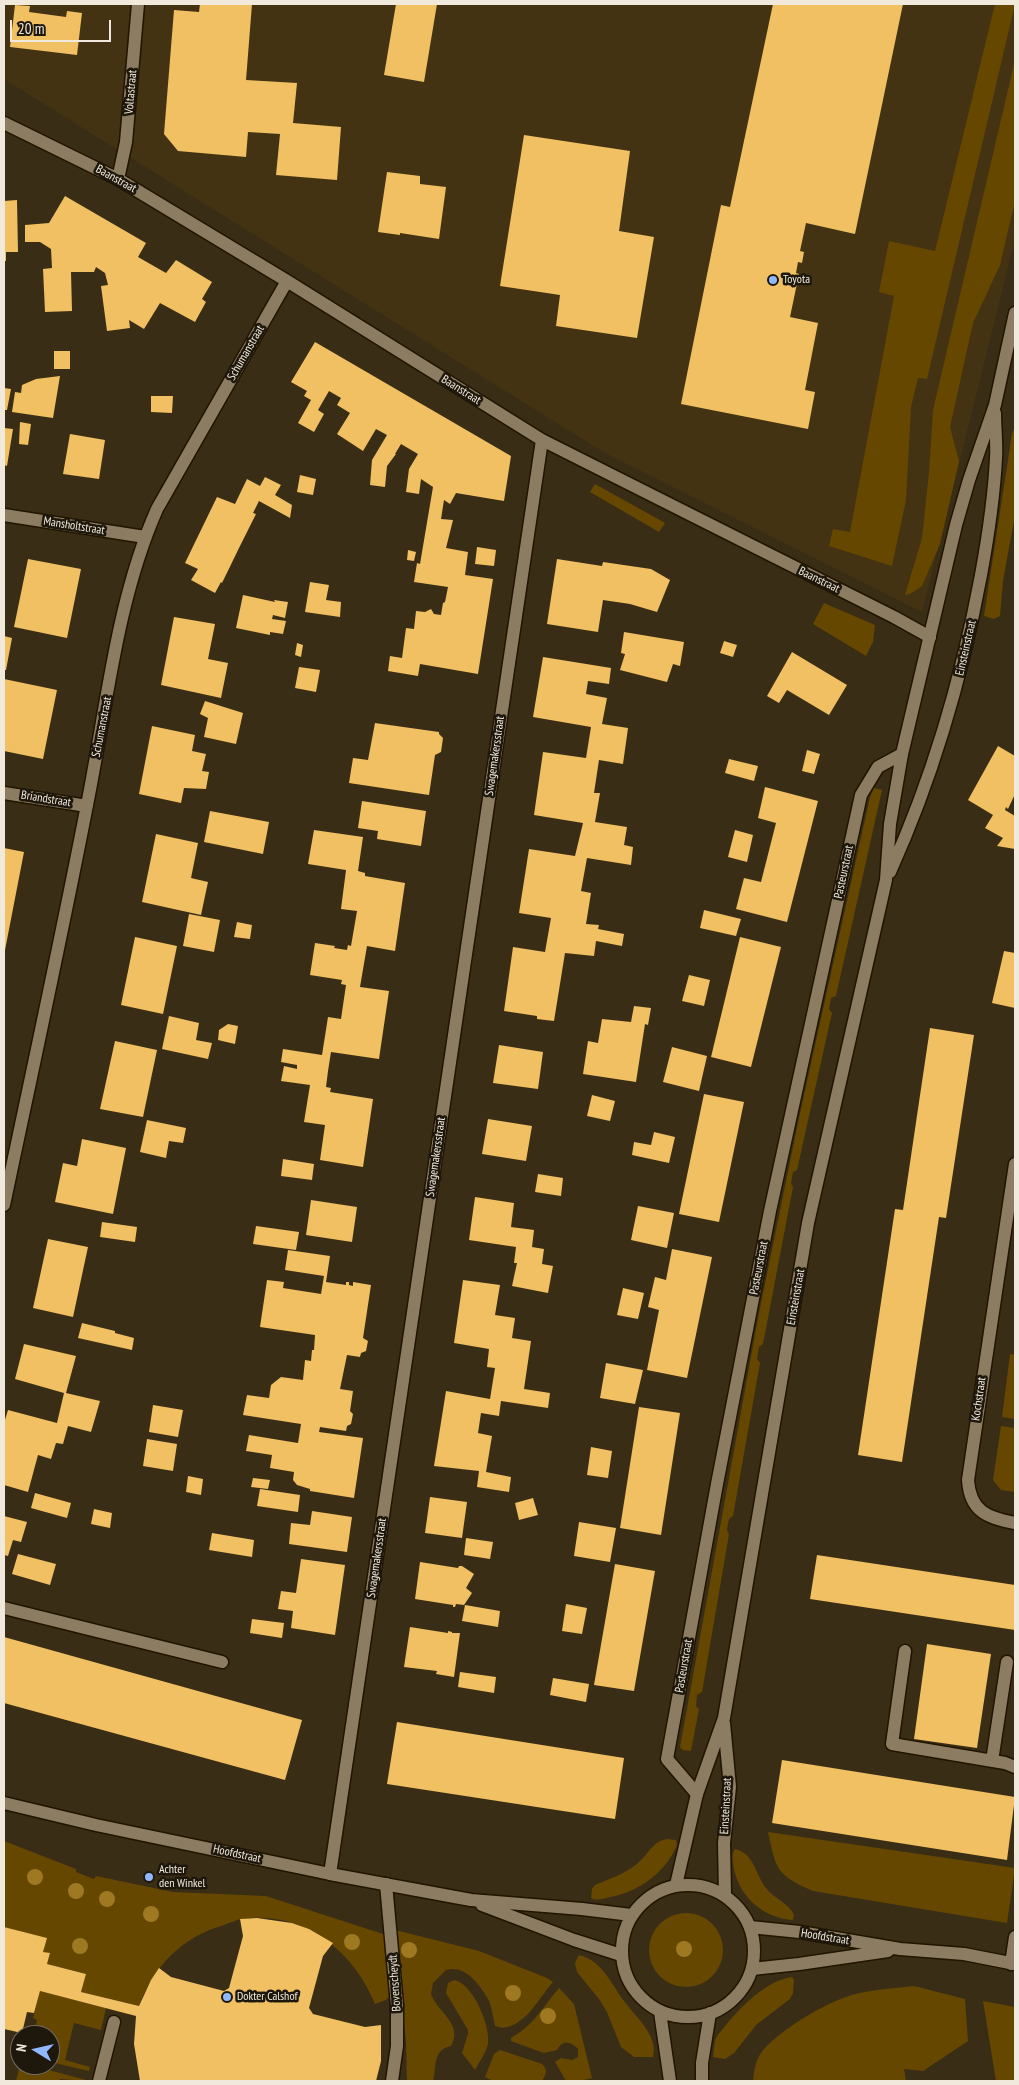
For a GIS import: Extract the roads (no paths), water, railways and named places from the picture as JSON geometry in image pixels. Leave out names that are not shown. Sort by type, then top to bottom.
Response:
[{"type":"street","name":"Voltastraat","points":[[118,179],[126,142],[138,4]]},
{"type":"street","name":"Baanstraat","points":[[4,123],[118,179],[287,281],[542,440],[894,617],[930,637]]},
{"type":"street","name":"Schumanstraat","points":[[4,1205],[87,806],[126,601],[145,537],[157,508],[287,281]]},
{"type":"street","name":"Einsteinstraat","points":[[676,1885],[697,1794],[724,1718],[808,1223],[886,880],[890,824],[902,754],[969,480],[995,405],[1015,313]]},
{"type":"street","name":"Einsteinstraat","points":[[886,880],[913,822],[936,754],[971,630],[987,541],[996,458],[995,405]]},
{"type":"street","name":"Swagemakersstraat","points":[[330,1874],[542,440]]},
{"type":"street","name":"Mansholtstraat","points":[[4,515],[145,537]]},
{"type":"street","name":"Pasteurstraat","points":[[697,1794],[667,1759],[717,1484],[770,1211],[861,795],[878,767],[902,754]]},
{"type":"street","name":"Briandstraat","points":[[4,793],[87,806]]},
{"type":"street","name":"Kochstraat","points":[[1015,1164],[968,1480],[969,1494],[974,1505],[984,1514],[999,1520],[1015,1523]]},
{"type":"street","name":"Kochstraat","points":[[1003,1246],[1015,1228]]},
{"type":"street","points":[[4,1608],[222,1662]]},
{"type":"street","points":[[904,1651],[892,1744],[992,1761],[1015,1767]]},
{"type":"street","points":[[992,1761],[1007,1662]]},
{"type":"street","name":"Einsteinstraat","points":[[724,1718],[730,1787],[724,1843],[725,1895]]},
{"type":"street","name":"Hoofdstraat","points":[[4,1803],[96,1825],[330,1874],[470,1900],[631,1915]]},
{"type":"street","name":"Bovenscheydt","points":[[386,1884],[398,2005],[397,2046],[392,2081]]},
{"type":"street","points":[[693,1884],[709,1887],[725,1895],[735,1904],[750,1927],[754,1948],[752,1969],[745,1983],[736,1996],[724,2006],[710,2013],[694,2017],[660,2012],[638,1995],[629,1982],[621,1955],[623,1934],[631,1915],[643,1901],[658,1891],[676,1885],[693,1884]]},
{"type":"street","name":"Hoofdstraat","points":[[470,1900],[574,1940],[621,1955]]},
{"type":"street","name":"Hoofdstraat","points":[[750,1927],[800,1932],[900,1949],[964,1954],[1013,1964]]},
{"type":"street","points":[[1013,1964],[1015,1937]]},
{"type":"street","name":"Hoofdstraat","points":[[752,1969],[900,1949]]},
{"type":"street","points":[[660,2012],[670,2081]]},
{"type":"street","points":[[702,2081],[702,2063],[710,2013]]},
{"type":"street","points":[[99,2081],[114,2022]]},
{"type":"place","name":"Toyota","points":[[773,280]]},
{"type":"place","name":"Achter den Winkel","points":[[149,1877]]},
{"type":"place","name":"Dokter Calshof","points":[[227,1997]]}]
